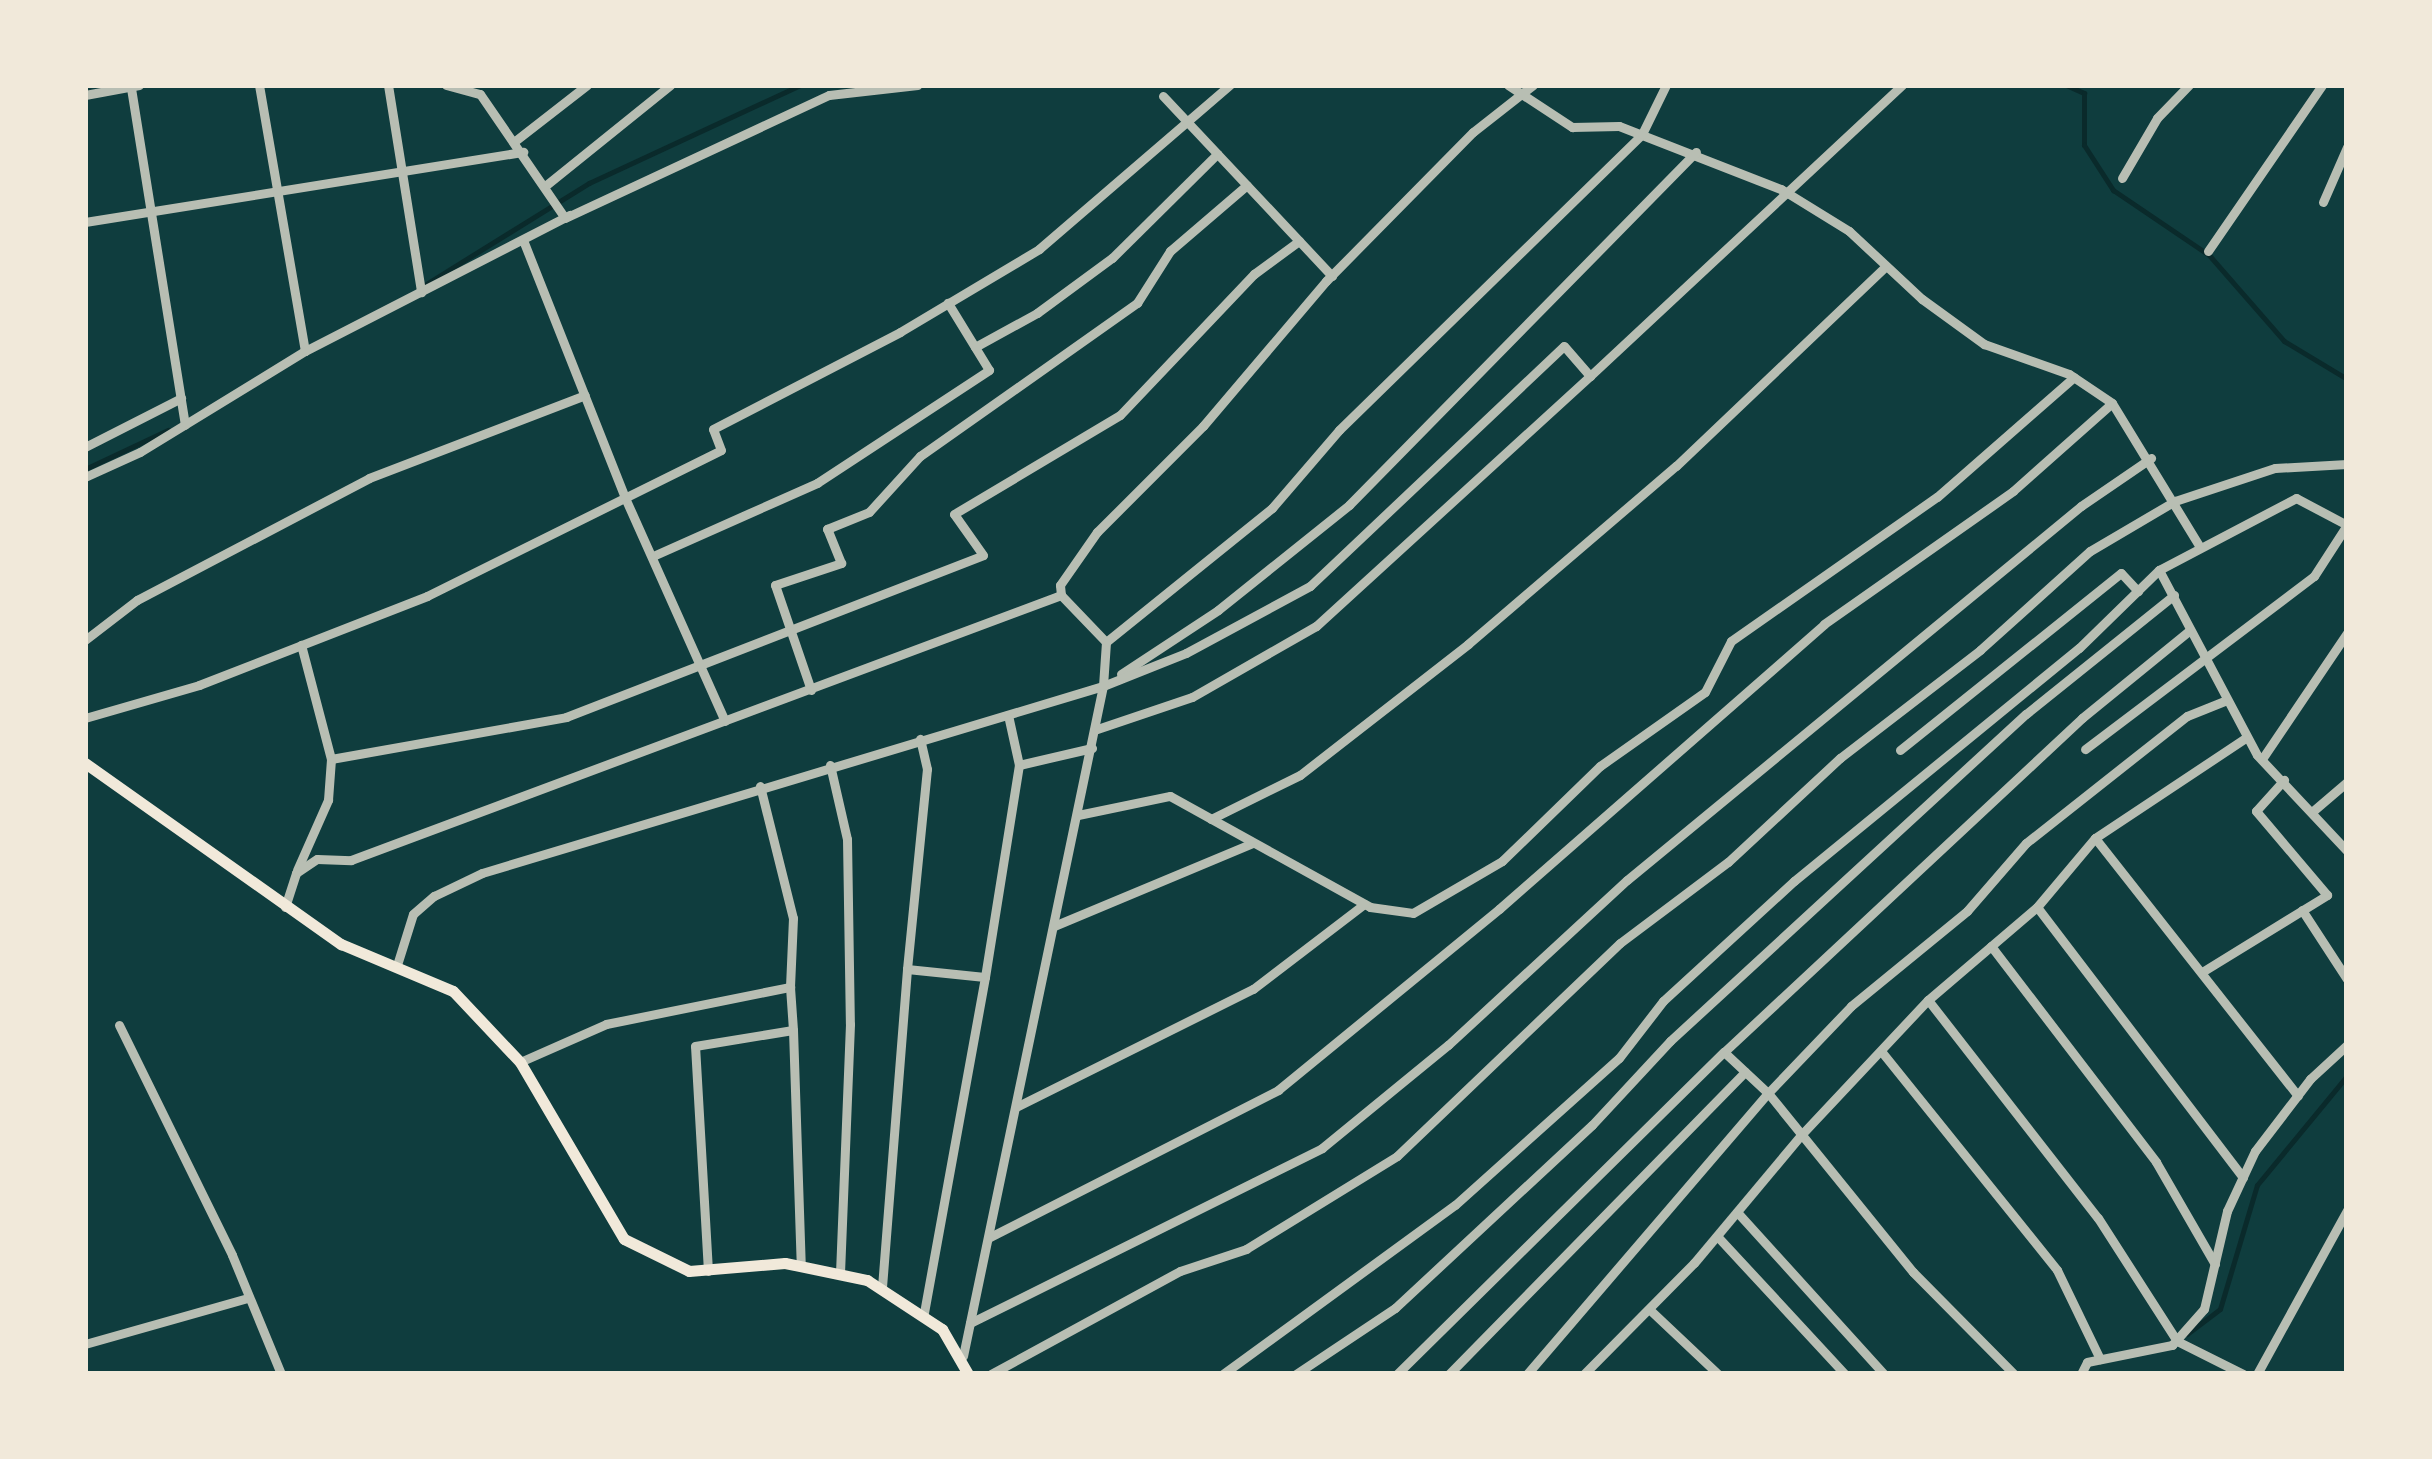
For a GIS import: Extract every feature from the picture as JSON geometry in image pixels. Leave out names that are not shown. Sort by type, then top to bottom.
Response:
[{"type":"main road","points":[[85,763],[341,944],[453,991],[520,1062],[612,1226],[646,1254],[708,1274],[801,1265],[840,1272],[882,1288],[924,1312],[962,1356],[968,1374]]},
{"type":"street","points":[[259,85],[305,351]]},
{"type":"street","points":[[388,85],[422,292]]},
{"type":"street","points":[[446,85],[480,94],[566,218],[574,213]]},
{"type":"street","points":[[515,142],[586,85]]},
{"type":"street","points":[[545,186],[670,85]]},
{"type":"street","points":[[85,477],[185,425],[305,351],[574,213],[829,95],[917,85]]},
{"type":"street","points":[[85,718],[199,685],[426,596],[721,450],[713,428],[744,408],[948,303],[1039,249],[1189,125],[1230,85]]},
{"type":"street","points":[[1508,85],[1572,127],[1619,126],[1696,152],[1786,192],[1849,232],[1984,344],[2074,378],[2112,403],[2151,458],[2200,547]]},
{"type":"street","points":[[1061,594],[1064,578],[1098,532],[1203,426],[1332,276],[1473,132],[1534,85]]},
{"type":"street","points":[[962,1356],[1097,729],[1106,642],[1272,508],[1339,430],[1642,134],[1666,85]]},
{"type":"street","points":[[1097,729],[1192,697],[1316,626],[1902,85]]},
{"type":"street","points":[[2122,178],[2157,118],[2189,85]]},
{"type":"street","points":[[2208,251],[2322,85]]},
{"type":"street","points":[[85,95],[135,86],[150,212],[185,425]]},
{"type":"street","points":[[1162,96],[1332,276]]},
{"type":"street","points":[[2324,202],[2347,148]]},
{"type":"street","points":[[85,222],[523,152]]},
{"type":"street","points":[[1102,686],[1218,610],[1349,505],[1696,152]]},
{"type":"street","points":[[974,347],[1037,313],[1112,258],[1217,154]]},
{"type":"street","points":[[812,690],[787,635],[775,585],[841,563],[826,529],[869,512],[920,456],[1137,304],[1170,252],[1246,185]]},
{"type":"street","points":[[523,240],[626,500],[725,721]]},
{"type":"street","points":[[331,760],[566,717],[787,635],[983,554],[954,514],[1120,415],[1254,274],[1299,240]]},
{"type":"street","points":[[1211,819],[1300,775],[1468,644],[1676,466],[1886,266]]},
{"type":"street","points":[[653,556],[872,452],[988,370],[948,303]]},
{"type":"street","points":[[396,965],[413,914],[434,896],[482,873],[760,786],[1102,686],[1186,653],[1310,586],[1564,346],[1590,376]]},
{"type":"street","points":[[1078,815],[1170,796],[1364,904],[1413,913],[1502,861],[1600,766],[1704,692],[1731,642],[1938,497],[2074,378]]},
{"type":"street","points":[[85,640],[137,600],[368,478],[585,395]]},
{"type":"street","points":[[85,447],[181,398]]},
{"type":"street","points":[[988,1238],[1278,1090],[1499,909],[1824,624],[2014,490],[2112,403]]},
{"type":"street","points":[[970,1323],[1322,1148],[1448,1045],[1626,880],[2081,506],[2151,458]]},
{"type":"street","points":[[991,1374],[1180,1271],[1246,1249],[1397,1156],[1620,944],[1728,862],[1840,758],[1980,650],[2090,552],[2175,501],[2275,468],[2347,464]]},
{"type":"street","points":[[1223,1374],[1455,1205],[1619,1058],[1663,1002],[1794,882],[2080,648],[2159,570],[2296,498],[2347,525],[2314,576],[2206,662],[2150,696],[2086,749]]},
{"type":"street","points":[[2159,570],[2247,737],[2262,759],[2347,851]]},
{"type":"street","points":[[1900,750],[2121,573],[2138,590]]},
{"type":"street","points":[[1061,594],[1106,642]]},
{"type":"street","points":[[296,873],[317,859],[351,860],[812,690],[988,617],[1061,594]]},
{"type":"street","points":[[1296,1374],[1395,1308],[1592,1124],[1670,1041],[2026,714],[2174,594]]},
{"type":"street","points":[[1397,1374],[1724,1052],[2082,718],[2190,630]]},
{"type":"street","points":[[2262,759],[2347,633]]},
{"type":"street","points":[[285,908],[328,800],[331,760],[301,645]]},
{"type":"street","points":[[1527,1374],[1768,1092],[1851,1006],[1967,911],[2026,843],[2187,716],[2226,700]]},
{"type":"street","points":[[924,1312],[1019,765],[1008,714]]},
{"type":"street","points":[[1584,1374],[1717,1236],[1802,1134],[1928,1000],[2037,907],[2095,838],[2247,737]]},
{"type":"street","points":[[882,1288],[927,769],[920,739]]},
{"type":"street","points":[[1019,765],[1092,748]]},
{"type":"street","points":[[830,765],[848,839],[850,1024],[840,1272]]},
{"type":"street","points":[[2202,972],[2326,895],[2256,811],[2284,780]]},
{"type":"street","points":[[2312,811],[2347,782]]},
{"type":"street","points":[[760,786],[793,918],[790,988],[801,1265]]},
{"type":"street","points":[[2095,838],[2298,1096]]},
{"type":"street","points":[[1054,926],[1252,843]]},
{"type":"street","points":[[1016,1107],[1253,989],[1364,904]]},
{"type":"street","points":[[2037,907],[2243,1177]]},
{"type":"street","points":[[2302,910],[2347,979]]},
{"type":"street","points":[[1992,946],[2156,1162],[2215,1264]]},
{"type":"street","points":[[907,969],[985,977]]},
{"type":"street","points":[[520,1062],[606,1024],[790,988]]},
{"type":"street","points":[[1928,1000],[2098,1218],[2178,1341],[2243,1374]]},
{"type":"street","points":[[119,1025],[280,1374]]},
{"type":"street","points":[[708,1274],[695,1046],[792,1030]]},
{"type":"street","points":[[2083,1370],[2100,1359],[2178,1341],[2204,1308],[2243,1177],[2298,1096],[2347,1045]]},
{"type":"street","points":[[1881,1051],[2057,1270],[2100,1359]]},
{"type":"street","points":[[1724,1052],[1768,1092],[1913,1272],[2014,1374]]},
{"type":"street","points":[[1449,1374],[1745,1072]]},
{"type":"street","points":[[2257,1374],[2347,1210]]},
{"type":"street","points":[[1737,1212],[1884,1374]]},
{"type":"street","points":[[1717,1236],[1846,1374]]},
{"type":"street","points":[[85,1344],[248,1298]]},
{"type":"street","points":[[1649,1309],[1718,1374]]},
{"type":"street","points":[[2083,1370],[2097,1374]]},
{"type":"waterway","points":[[426,284],[589,183],[800,85]]},
{"type":"waterway","points":[[1976,85],[2026,85]]},
{"type":"waterway","points":[[2066,85],[2084,93],[2084,145],[2113,190],[2209,255],[2284,341],[2347,379]]},
{"type":"waterway","points":[[85,469],[168,430]]},
{"type":"waterway","points":[[2187,1334],[2220,1309],[2257,1185],[2347,1076]]}]
